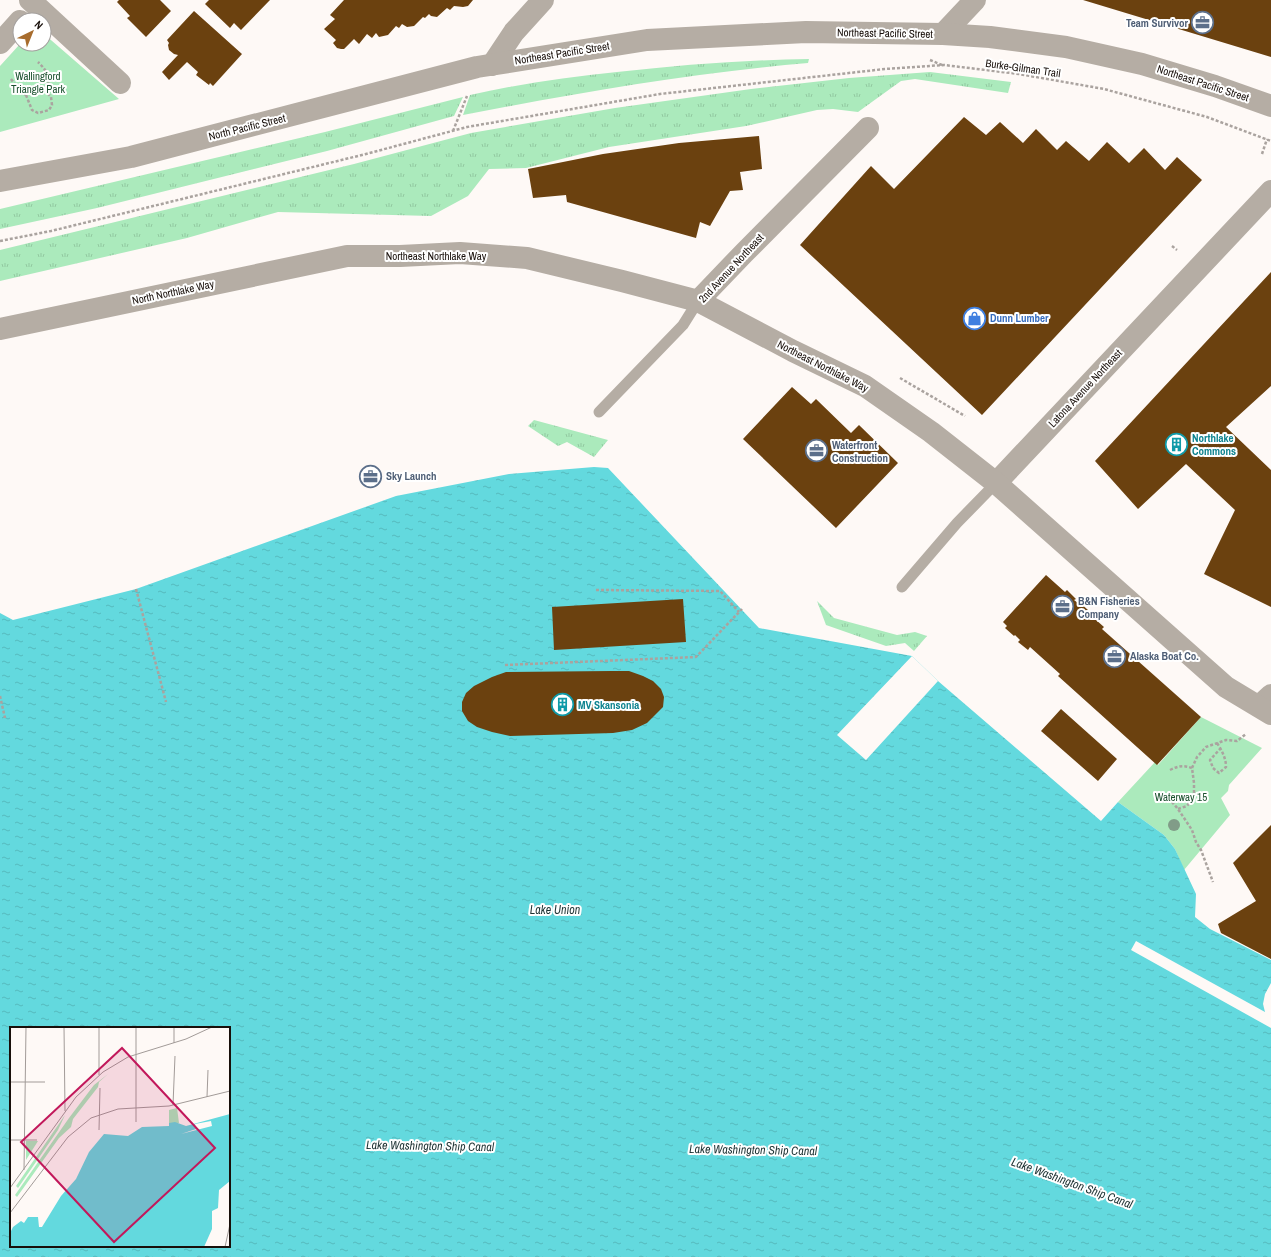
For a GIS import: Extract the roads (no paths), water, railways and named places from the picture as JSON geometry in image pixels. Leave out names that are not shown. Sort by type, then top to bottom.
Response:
[{"type":"street","points":[[492,64],[514,32],[544,0]]},
{"type":"street","points":[[943,34],[975,0]]},
{"type":"street","points":[[0,43],[29,9],[120,83]]},
{"type":"street","name":"Northeast Pacific Street","points":[[492,64],[647,40],[806,32],[943,34],[997,38],[1066,47],[1178,74],[1271,106]]},
{"type":"street","name":"North Pacific Street","points":[[0,181],[131,157],[492,64]]},
{"type":"street","name":"2nd Avenue Northeast","points":[[698,301],[868,128]]},
{"type":"street","name":"Latona Avenue Northeast","points":[[996,483],[1271,191]]},
{"type":"street","name":"Northeast Northlake Way","points":[[347,256],[400,256],[460,253],[528,258],[698,301],[793,351],[865,386],[931,432],[996,483],[1226,687],[1267,705]]},
{"type":"street","name":"North Northlake Way","points":[[0,329],[347,256]]},
{"type":"lane","name":"2nd Avenue Northeast","points":[[599,412],[683,325],[698,301]]},
{"type":"lane","name":"Latona Avenue Northeast","points":[[902,588],[957,523],[996,483]]},
{"type":"water","name":"Lake Union","points":[[594,467],[608,468],[759,628],[912,656],[938,681],[1101,821],[1118,802],[1164,835],[1175,849],[1196,894],[1195,917],[1210,929],[1271,960],[1271,1257],[0,1257],[0,613],[13,620],[136,589],[396,496],[509,474]]},
{"type":"place","name":"Team Survivor","points":[[1203,23]]},
{"type":"place","name":"Dunn Lumber","points":[[975,318]]},
{"type":"place","name":"Northlake Commons","points":[[1177,444]]},
{"type":"place","name":"Waterfront Construction","points":[[816,451]]},
{"type":"place","name":"Sky Launch","points":[[370,476]]},
{"type":"place","name":"B&N Fisheries Company","points":[[1062,607]]},
{"type":"place","name":"Alaska Boat Co.","points":[[1114,656]]},
{"type":"place","name":"MV Skansonia","points":[[562,705]]},
{"type":"park label","name":"Wallingford Triangle Park","points":[[38,82]]},
{"type":"park label","name":"Waterway 15","points":[[1181,797]]},
{"type":"water label","name":"Lake Washington Ship Canal","points":[[430,1146]]},
{"type":"water label","name":"Lake Washington Ship Canal","points":[[753,1150]]},
{"type":"water label","name":"Lake Washington Ship Canal","points":[[1072,1183]]}]
